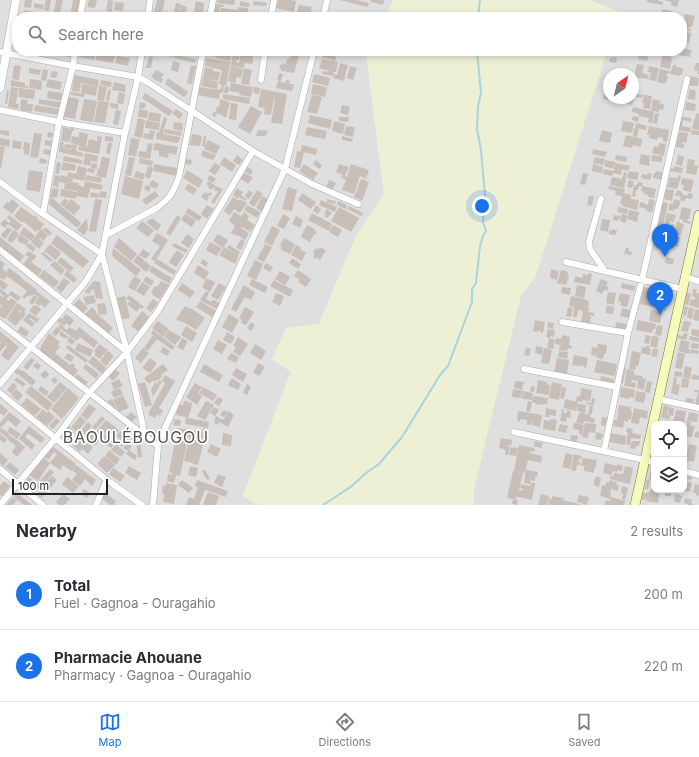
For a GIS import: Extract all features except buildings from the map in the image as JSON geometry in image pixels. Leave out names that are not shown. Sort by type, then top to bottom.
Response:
[{"type":"main road","points":[[635,505],[649,461],[658,399],[699,219]]},
{"type":"street","points":[[13,12],[16,0]]},
{"type":"street","points":[[81,12],[83,0]]},
{"type":"street","points":[[149,12],[150,0]]},
{"type":"street","points":[[211,12],[213,0]]},
{"type":"street","points":[[272,12],[274,0]]},
{"type":"street","points":[[323,12],[327,0]]},
{"type":"street","points":[[0,88],[3,52],[12,16]]},
{"type":"street","points":[[23,56],[138,77],[253,151],[312,184],[358,204]]},
{"type":"street","points":[[43,214],[59,122],[74,56]]},
{"type":"street","points":[[0,384],[86,281],[102,254],[124,133],[138,77],[141,56]]},
{"type":"street","points":[[106,235],[157,208],[170,196],[175,187],[179,177],[202,56]]},
{"type":"street","points":[[260,80],[264,56]]},
{"type":"street","points":[[153,505],[158,446],[285,169],[313,56]]},
{"type":"street","points":[[604,451],[628,333],[642,280],[687,79]]},
{"type":"street","points":[[0,110],[124,133]]},
{"type":"street","points":[[0,505],[55,439],[89,393],[127,352],[158,311],[253,151]]},
{"type":"street","points":[[0,182],[43,214],[102,254],[127,352],[144,436]]},
{"type":"street","points":[[601,199],[589,242],[590,249],[605,271]]},
{"type":"street","points":[[0,250],[127,352]]},
{"type":"street","points":[[566,262],[682,289]]},
{"type":"street","points":[[685,277],[699,280]]},
{"type":"street","points":[[562,322],[628,333]]},
{"type":"street","points":[[0,323],[158,446]]},
{"type":"street","points":[[524,369],[617,387]]},
{"type":"street","points":[[0,394],[107,480],[142,505]]},
{"type":"street","points":[[658,399],[699,408]]},
{"type":"street","points":[[514,432],[649,461]]},
{"type":"street","points":[[0,469],[43,505]]},
{"type":"street","points":[[687,472],[699,475]]},
{"type":"street","points":[[96,505],[107,480]]},
{"type":"shaded area","points":[[0,0],[394,0],[387,12],[12,12],[12,56],[367,56],[384,194],[356,236],[319,324],[286,328],[272,358],[291,372],[243,496],[258,505],[0,505]]},
{"type":"shaded area","points":[[589,0],[699,0],[699,505],[474,505],[474,488],[521,295],[535,278],[605,56],[687,56],[687,12],[619,12]]},
{"type":"green space","points":[[394,0],[589,0],[619,12],[387,12]]},
{"type":"green space","points":[[367,56],[605,56],[535,278],[521,295],[474,488],[474,505],[258,505],[243,496],[291,372],[272,359],[286,328],[319,324],[356,236],[384,194]]},
{"type":"waterway","points":[[479,12],[480,0]]},
{"type":"waterway","points":[[323,505],[352,486],[366,473],[379,464],[402,437],[440,375],[448,366],[472,302],[472,289],[476,283],[480,246],[486,231],[483,222],[485,195],[481,150],[477,129],[478,106],[481,93],[477,56]]},
{"type":"place","name":"Total","points":[[665,257]]},
{"type":"place","name":"Pharmacie Ahouane","points":[[660,315]]},
{"type":"district","name":"BAOULÉBOUGOU","points":[[136,437]]}]
